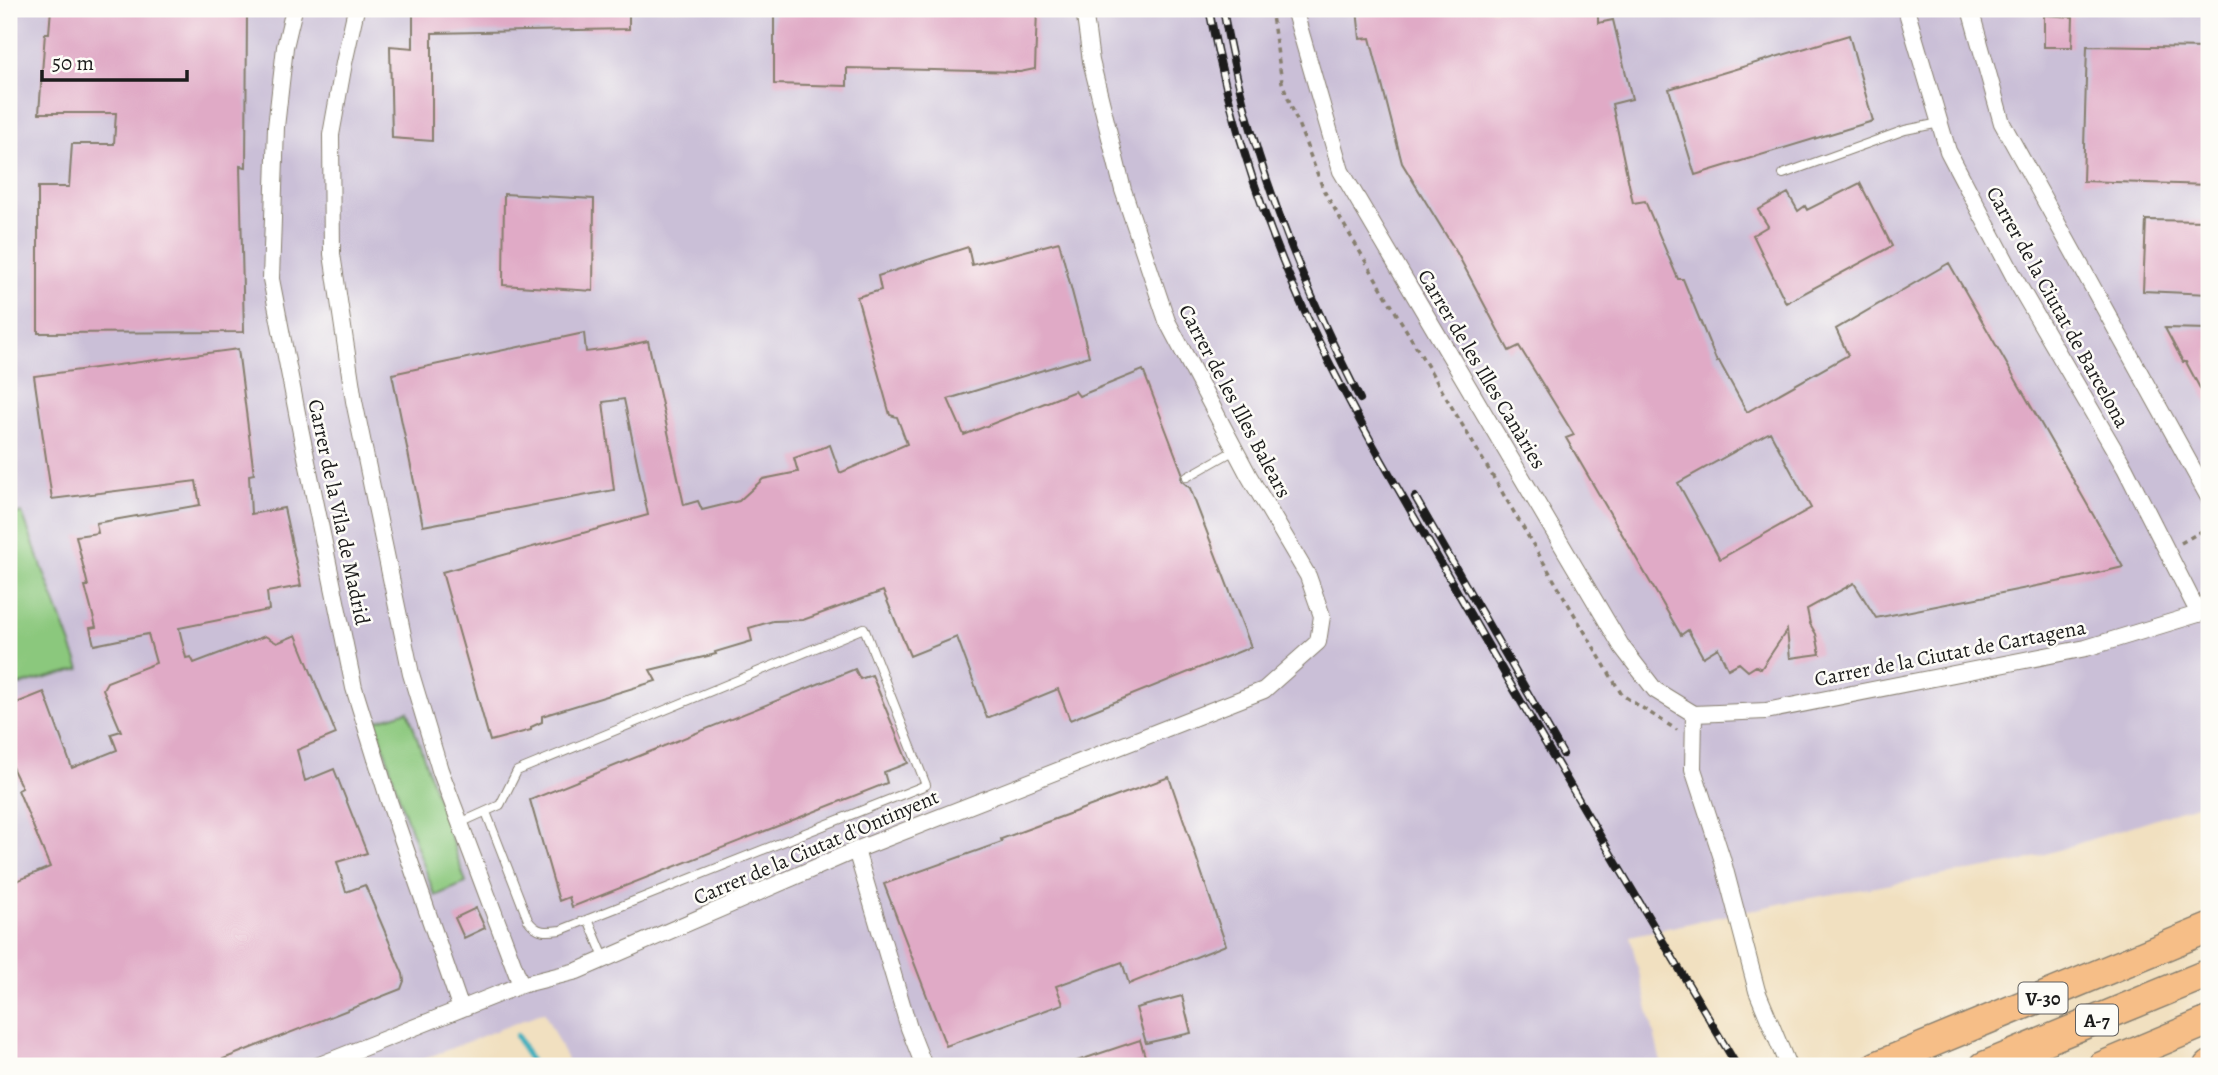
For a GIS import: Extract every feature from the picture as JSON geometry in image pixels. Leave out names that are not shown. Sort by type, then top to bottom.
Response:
[{"type":"highway","name":"V-30","points":[[1876,1066],[2209,928]]},
{"type":"highway","name":"A-7","points":[[1984,1066],[2209,973]]},
{"type":"highway","name":"A-7","points":[[2102,1066],[2209,1021]]},
{"type":"street","name":"Carrer de la Vila de Madrid","points":[[294,9],[285,47],[276,127],[271,279],[354,688],[389,801],[461,1009]]},
{"type":"street","name":"Carrer de la Vila de Madrid","points":[[356,9],[331,135],[332,254],[354,401],[411,674],[440,770],[521,985]]},
{"type":"street","name":"Carrer de les Illes Balears","points":[[1084,9],[1091,61],[1123,190],[1167,321],[1235,450],[1308,576],[1322,616],[1318,642]]},
{"type":"street","name":"Carrer de les Illes Canàries","points":[[1294,9],[1341,171],[1622,647],[1655,690],[1694,714]]},
{"type":"street","name":"Carrer de la Ciutat de Barcelona","points":[[1906,9],[1948,151],[2018,286],[2125,468],[2167,551],[2204,612]]},
{"type":"street","name":"Carrer de la Ciutat de Barcelona","points":[[1972,9],[2002,123],[2209,498]]},
{"type":"street","name":"Carrer de la Ciutat de Cartagena","points":[[1694,714],[1766,711],[2086,648],[2204,612]]},
{"type":"street","name":"Carrer de la Ciutat d'Ontinyent","points":[[317,1066],[521,985],[577,971],[605,960],[856,850],[1264,690],[1318,642]]},
{"type":"street","points":[[1694,714],[1693,769],[1722,858],[1757,991],[1787,1065]]},
{"type":"street","points":[[856,850],[909,1028],[924,1066]]},
{"type":"lane","points":[[1783,174],[1905,130],[1940,123]]},
{"type":"lane","points":[[1187,477],[1235,450]]},
{"type":"lane","points":[[460,824],[500,805],[517,771],[864,628],[926,785],[561,930],[545,932],[534,928],[528,920],[486,812]]},
{"type":"lane","points":[[588,919],[605,960]]},
{"type":"path","points":[[2167,551],[2209,527]]},
{"type":"shaded area","points":[[9,9],[2209,9],[2209,801],[2021,862],[1793,901],[1630,936],[1662,1066],[570,1066],[544,1012],[406,1066],[9,1066]]},
{"type":"green space","points":[[22,513],[80,669],[9,688],[9,515]]},
{"type":"green space","points":[[408,711],[466,883],[435,896],[402,806],[376,721]]},
{"type":"building","points":[[51,9],[247,11],[246,167],[240,166],[244,332],[38,333],[38,187],[69,187],[72,144],[114,144],[116,113],[39,113],[45,33],[49,33]]},
{"type":"building","points":[[413,9],[629,9],[629,29],[432,33],[432,141],[392,138],[390,46],[413,48]]},
{"type":"building","points":[[774,9],[1037,9],[1035,69],[1020,72],[847,68],[847,86],[774,84]]},
{"type":"building","points":[[1357,9],[1598,9],[1598,23],[1613,20],[1632,99],[1612,104],[1633,203],[1645,201],[1678,279],[1683,279],[1717,362],[1719,361],[1747,412],[1848,355],[1836,329],[1949,263],[2123,567],[1876,618],[1854,583],[1807,609],[1820,654],[1790,658],[1787,630],[1761,669],[1756,666],[1748,671],[1739,663],[1728,669],[1718,648],[1703,657],[1688,630],[1681,635],[1566,438],[1574,435],[1519,346],[1509,351],[1457,253],[1402,163],[1370,38],[1360,39]],"holes":[[[1770,432],[1811,508],[1720,559],[1678,483]]]},
{"type":"building","points":[[2044,15],[2073,17],[2072,47],[2044,47]]},
{"type":"building","points":[[1849,35],[1873,121],[1695,175],[1669,89]]},
{"type":"building","points":[[2087,46],[2209,48],[2209,185],[2083,181]]},
{"type":"building","points":[[1860,183],[1892,246],[1786,303],[1753,235],[1768,226],[1758,210],[1788,193],[1798,211],[1805,206],[1807,210]]},
{"type":"building","points":[[504,194],[594,199],[593,291],[503,285]]},
{"type":"building","points":[[2146,220],[2209,221],[2209,294],[2143,291]]},
{"type":"building","points":[[1059,242],[1089,356],[948,399],[964,435],[1075,391],[1079,396],[1143,370],[1182,472],[1181,480],[1190,488],[1251,647],[1070,720],[1058,689],[987,718],[957,637],[910,656],[883,591],[803,620],[773,621],[749,628],[752,641],[715,652],[716,654],[650,670],[656,681],[542,716],[542,722],[531,727],[531,730],[490,741],[442,572],[648,515],[624,399],[603,402],[614,490],[423,526],[392,374],[584,333],[586,352],[648,341],[684,505],[698,501],[702,510],[739,501],[763,479],[798,472],[794,458],[830,445],[840,473],[907,444],[897,417],[890,415],[857,297],[881,290],[878,276],[968,247],[972,265]]},
{"type":"building","points":[[2165,328],[2209,329],[2209,405],[2186,362],[2183,362]]},
{"type":"building","points":[[238,349],[254,474],[249,475],[251,514],[284,508],[301,586],[267,592],[269,610],[179,628],[186,658],[191,657],[194,663],[265,636],[277,643],[296,635],[336,734],[297,750],[305,781],[334,769],[367,853],[337,862],[346,892],[365,885],[404,981],[401,989],[223,1059],[226,1066],[9,1066],[9,884],[50,867],[18,790],[22,788],[9,761],[9,706],[44,692],[72,768],[117,750],[111,734],[121,731],[103,689],[107,682],[156,663],[148,634],[94,645],[90,628],[96,627],[76,536],[98,533],[96,523],[200,505],[196,481],[52,499],[34,376]]},
{"type":"building","points":[[855,669],[860,679],[872,675],[908,763],[884,772],[887,783],[572,907],[569,897],[559,901],[530,800]]},
{"type":"building","points":[[1169,777],[1226,945],[1129,984],[1122,962],[1056,986],[1063,1004],[946,1046],[884,884],[1002,842],[1001,839]]},
{"type":"building","points":[[476,908],[485,928],[464,938],[455,918]]},
{"type":"building","points":[[1182,996],[1191,1033],[1146,1043],[1136,1008]]},
{"type":"building","points":[[1140,1040],[1148,1066],[1071,1066],[1071,1063]]},
{"type":"waterway","points":[[517,1036],[533,1066]]},
{"type":"railway","points":[[1209,9],[1228,96],[1254,182],[1285,267],[1322,348],[1371,441],[1492,653],[1737,1066]]},
{"type":"railway","points":[[1223,9],[1245,110],[1277,209],[1295,257],[1360,399]]},
{"type":"railway","points":[[1415,497],[1563,754]]}]
